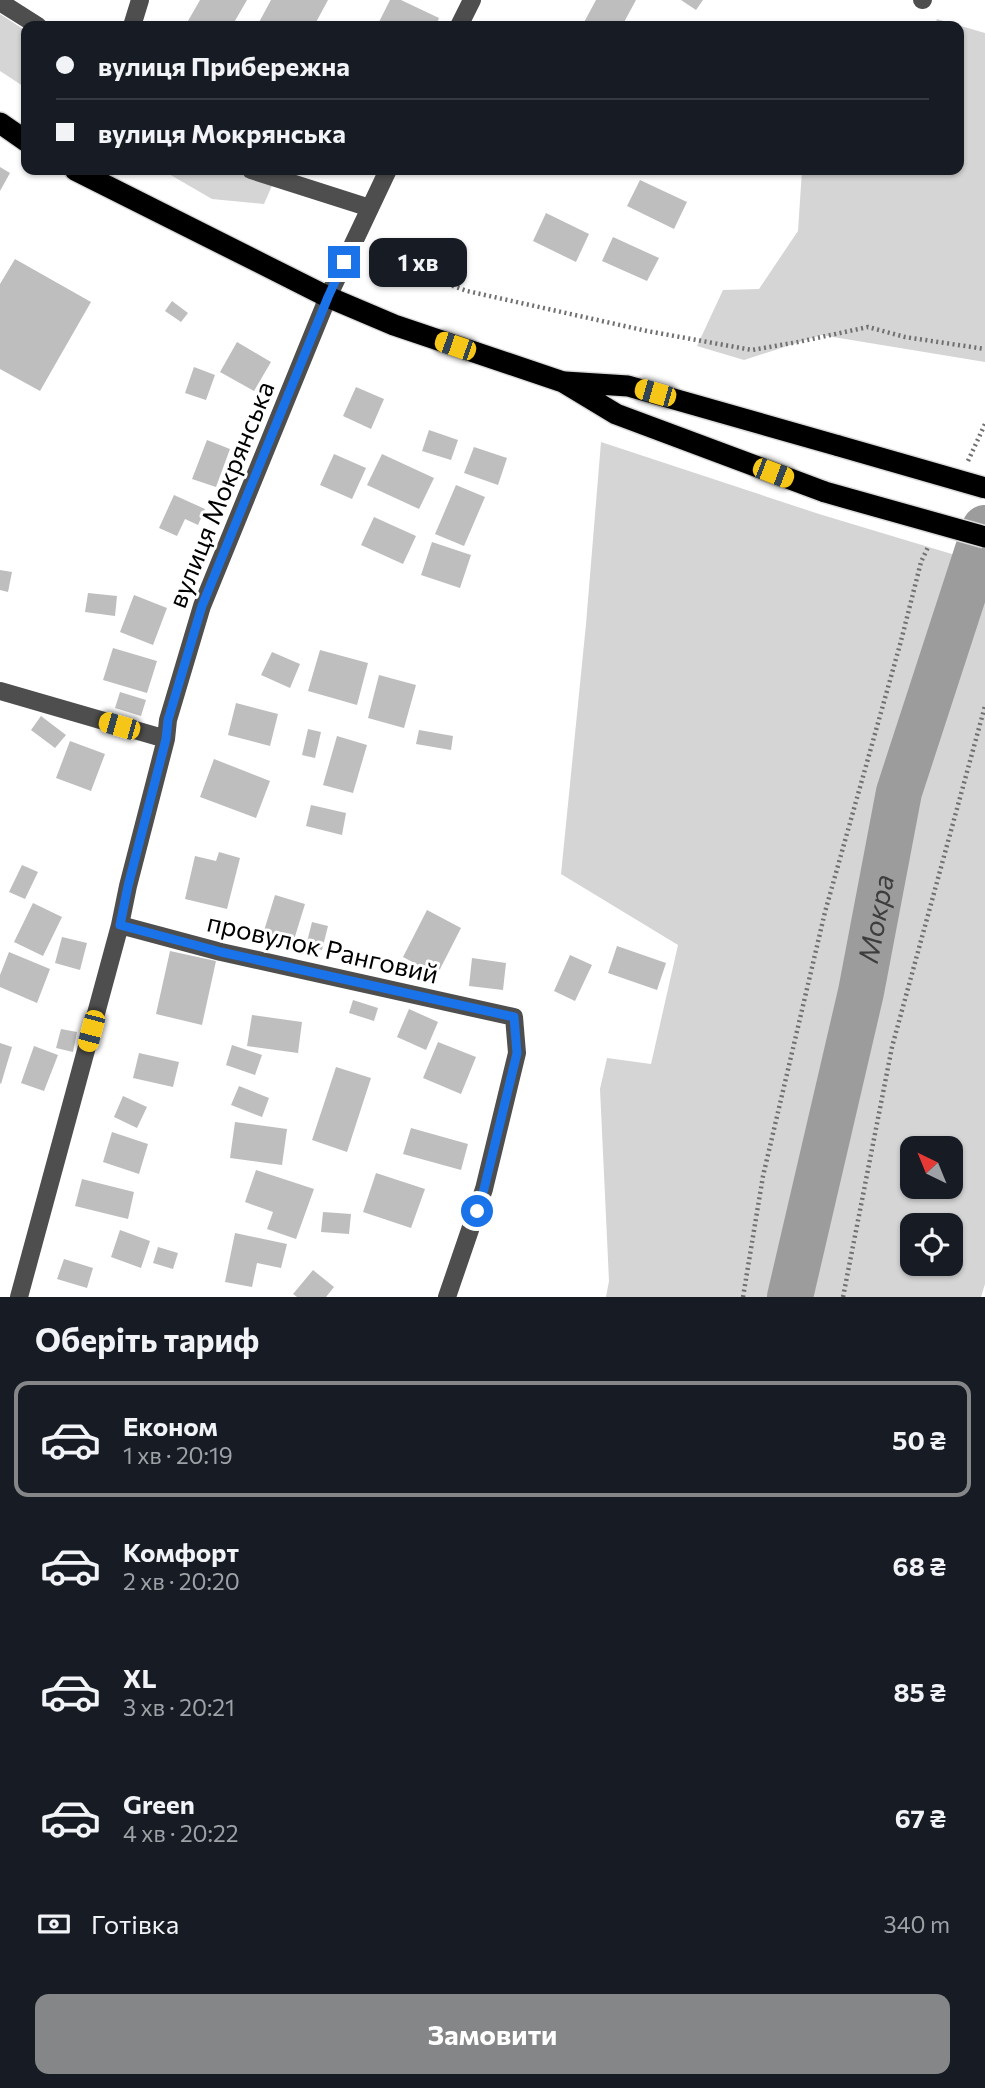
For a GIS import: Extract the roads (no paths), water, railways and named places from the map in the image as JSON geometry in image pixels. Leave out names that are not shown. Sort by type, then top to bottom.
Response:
[{"type":"highway","points":[[0,123],[21,138]]},
{"type":"highway","points":[[85,175],[328,297],[394,325],[563,382],[616,414],[825,492],[985,537]]},
{"type":"highway","points":[[563,382],[628,386],[985,488]]},
{"type":"street","points":[[134,21],[140,0]]},
{"type":"street","points":[[462,21],[472,0]]},
{"type":"street","points":[[0,2],[30,21]]},
{"type":"street","points":[[267,175],[370,208]]},
{"type":"street","name":"вулиця Мокрянська","points":[[19,1297],[120,925],[166,739],[168,720],[202,606],[328,297],[386,175]]},
{"type":"street","points":[[0,691],[166,739]]},
{"type":"street","name":"провулок Ранговий","points":[[120,925],[221,952],[514,1017],[517,1053],[501,1121],[484,1189],[447,1297]]},
{"type":"waterway","name":"Мокра","points":[[790,1297],[861,992],[899,792],[985,528]]}]
